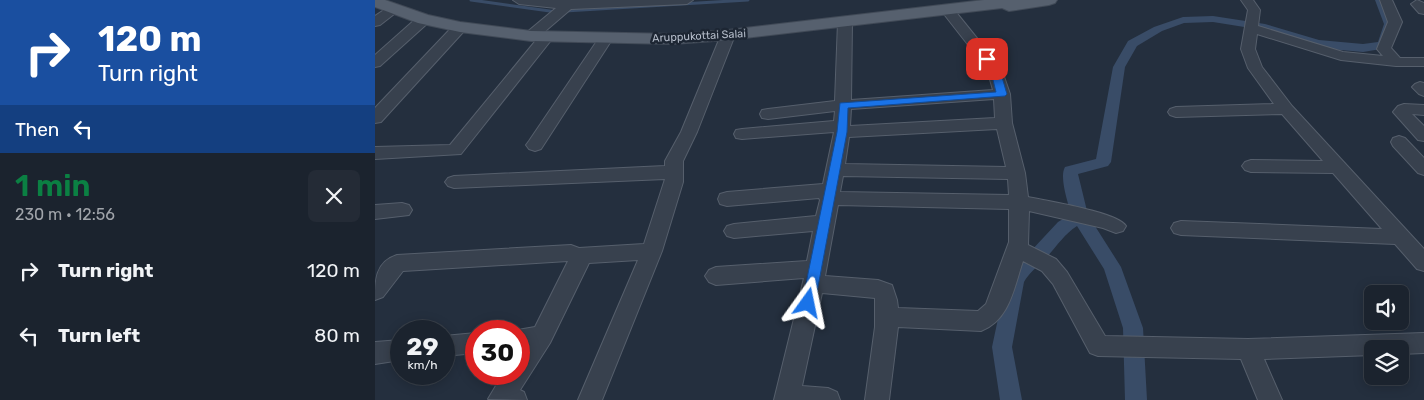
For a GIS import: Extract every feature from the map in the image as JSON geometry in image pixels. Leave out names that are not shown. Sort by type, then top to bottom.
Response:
[{"type":"main road","name":"Aruppukottai Salai","points":[[375,2],[423,18],[460,27],[539,36],[673,39],[728,35],[1025,0]]},
{"type":"main road","points":[[966,8],[1011,6],[1049,0]]},
{"type":"street","points":[[519,0],[565,7],[687,0]]},
{"type":"street","points":[[1247,0],[1254,10],[1248,49],[1255,68],[1286,109],[1338,167],[1412,241],[1424,263]]},
{"type":"street","points":[[1386,0],[1395,22],[1384,49],[1396,62]]},
{"type":"street","points":[[375,153],[455,150],[539,36],[565,7]]},
{"type":"street","points":[[375,22],[393,8]]},
{"type":"street","points":[[946,9],[994,68],[1002,94],[1004,123],[1016,174],[1019,202],[1019,242],[1023,251],[1049,265],[1068,290],[1096,344],[1101,347],[1248,348],[1424,343]]},
{"type":"street","points":[[375,63],[423,18]]},
{"type":"street","points":[[828,400],[786,398],[814,276],[842,129],[845,22]]},
{"type":"street","points":[[1253,22],[1341,56],[1396,62],[1424,62]]},
{"type":"street","points":[[375,118],[460,27]]},
{"type":"street","points":[[590,400],[652,252],[675,182],[674,161],[689,132],[728,35]]},
{"type":"street","points":[[535,145],[606,38]]},
{"type":"street","points":[[768,114],[843,106],[1002,94]]},
{"type":"street","points":[[1176,112],[1286,109]]},
{"type":"street","points":[[1424,110],[1409,109],[1401,112],[1424,136]]},
{"type":"street","points":[[742,134],[1004,123]]},
{"type":"street","points":[[1399,142],[1424,169]]},
{"type":"street","points":[[1251,166],[1338,167]]},
{"type":"street","points":[[835,170],[1016,174]]},
{"type":"street","points":[[454,182],[674,172]]},
{"type":"street","points":[[727,199],[829,194],[1019,202],[1108,222],[1116,226]]},
{"type":"street","points":[[375,212],[402,210]]},
{"type":"street","points":[[734,231],[824,223]]},
{"type":"street","points":[[1181,228],[1412,241]]},
{"type":"street","points":[[887,317],[981,321],[995,309],[1023,251]]},
{"type":"street","points":[[375,265],[559,253],[571,253],[576,256],[652,252]]},
{"type":"street","points":[[530,354],[542,336],[579,263],[576,256]]},
{"type":"street","points":[[375,291],[397,263]]},
{"type":"street","points":[[716,276],[814,276],[885,291],[887,317],[877,400]]},
{"type":"street","points":[[530,338],[542,336]]},
{"type":"street","points":[[1248,348],[1269,400]]},
{"type":"street","points":[[375,353],[390,351]]},
{"type":"street","points":[[502,400],[511,385]]},
{"type":"waterway","points":[[471,0],[557,12]]},
{"type":"waterway","points":[[565,11],[748,0]]},
{"type":"waterway","points":[[1080,216],[1073,192],[1070,171],[1103,162],[1119,67],[1132,44],[1158,29],[1183,20],[1213,19],[1265,27],[1318,44],[1363,48],[1383,45],[1390,24],[1380,0]]},
{"type":"waterway","points":[[1011,400],[1002,347],[1015,281],[1023,268],[1036,257],[1064,226],[1080,216]]},
{"type":"waterway","points":[[1080,216],[1112,267],[1133,328],[1136,400]]},
{"type":"route","points":[[808,303],[842,132],[843,106],[1002,94],[994,68],[987,59]]}]
